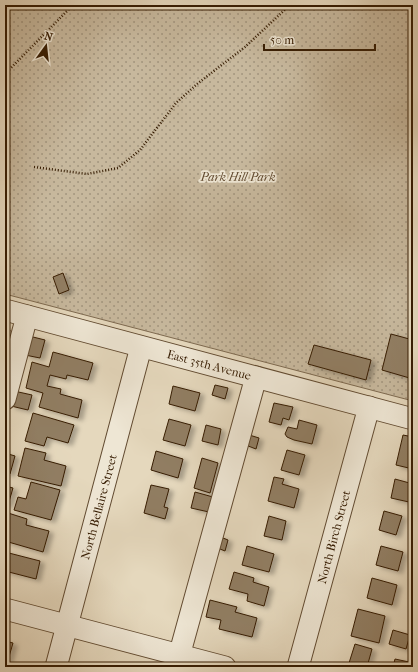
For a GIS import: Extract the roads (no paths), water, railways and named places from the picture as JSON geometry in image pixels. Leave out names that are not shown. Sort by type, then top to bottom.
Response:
[{"type":"street","name":"East 35th Avenue","points":[[5,310],[413,419]]},
{"type":"street","points":[[5,399],[27,316]]},
{"type":"street","name":"North Bellaire Street","points":[[56,667],[141,347]]},
{"type":"street","points":[[178,661],[256,377]]},
{"type":"street","name":"North Birch Street","points":[[298,667],[369,407]]},
{"type":"street","points":[[5,609],[67,626],[178,661],[225,667]]},
{"type":"park label","name":"Park Hill Park","points":[[238,177]]}]
